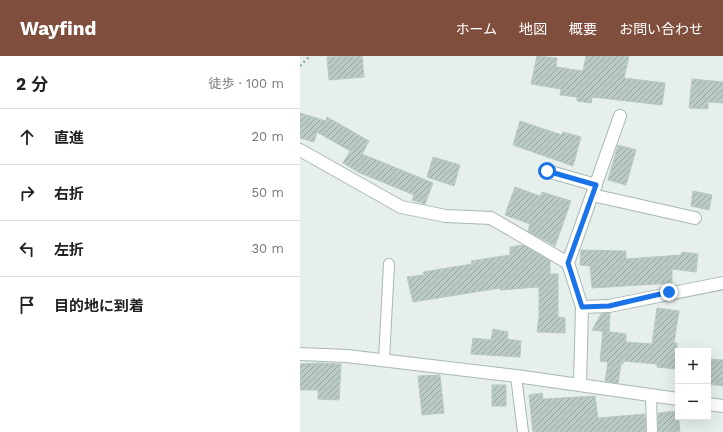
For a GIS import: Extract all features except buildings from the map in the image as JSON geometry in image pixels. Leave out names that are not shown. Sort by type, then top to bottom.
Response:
[{"type":"street","points":[[580,384],[582,307],[568,263],[620,116]]},
{"type":"street","points":[[300,150],[401,207],[446,216],[491,218],[568,263]]},
{"type":"street","points":[[547,171],[594,190],[695,218]]},
{"type":"street","points":[[582,307],[609,306],[723,283]]},
{"type":"street","points":[[300,354],[347,356],[384,360],[580,384],[675,399]]},
{"type":"street","points":[[711,404],[723,406]]},
{"type":"lane","points":[[384,360],[389,264]]},
{"type":"lane","points":[[516,376],[523,432]]},
{"type":"lane","points":[[651,395],[652,432]]},
{"type":"path","points":[[300,66],[310,56]]},
{"type":"route","points":[[547,171],[596,185],[568,263],[582,307],[609,306],[669,292]]}]
